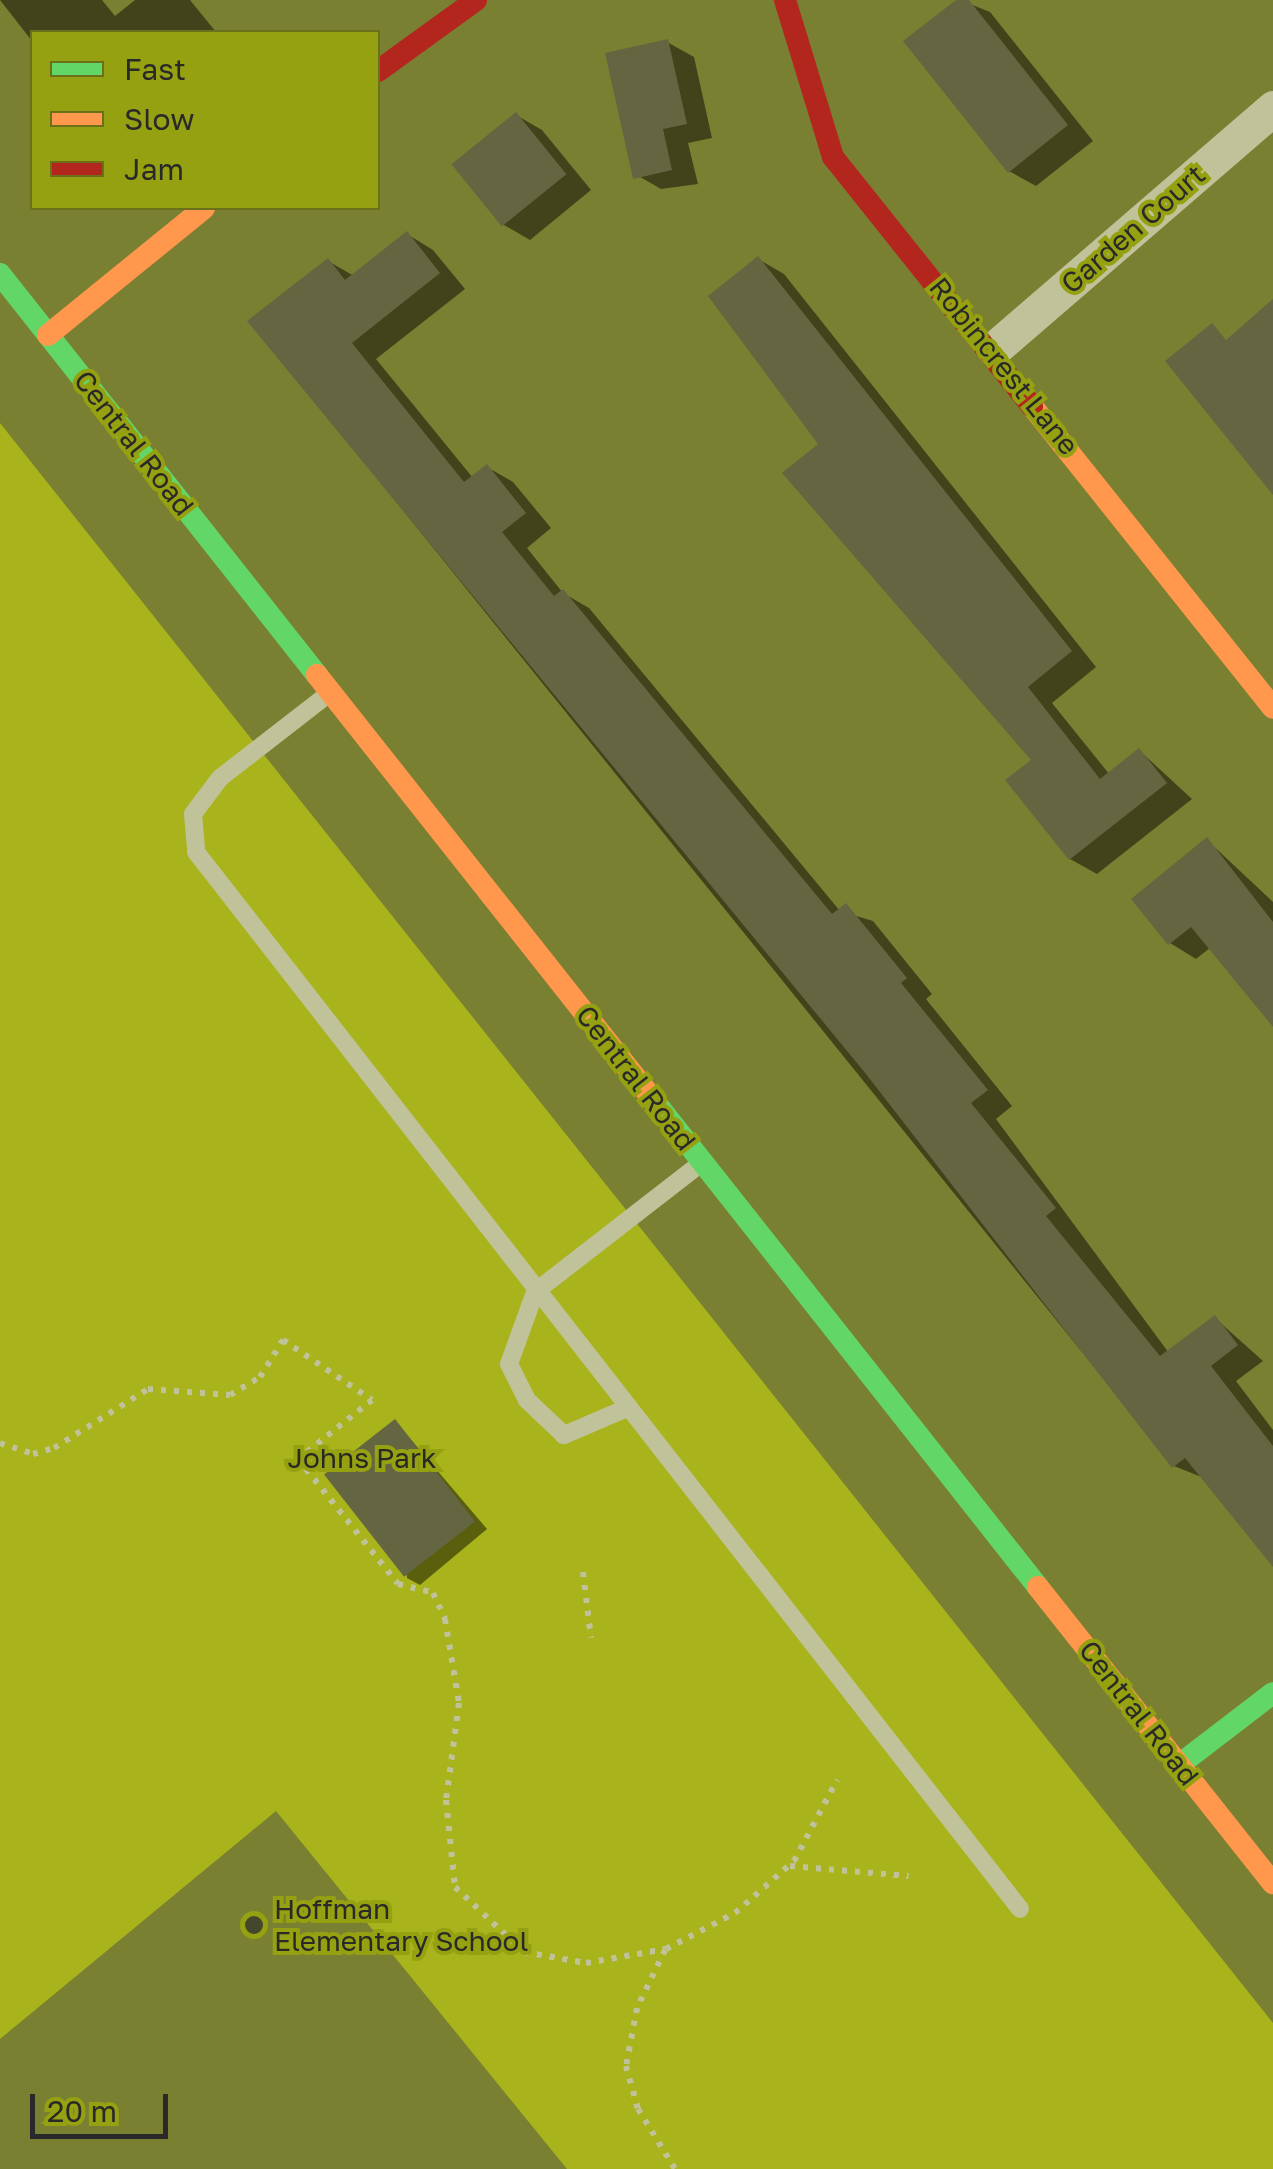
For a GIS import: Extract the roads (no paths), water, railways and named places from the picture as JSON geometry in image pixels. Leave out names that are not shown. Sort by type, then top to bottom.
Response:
[{"type":"main road","points":[[380,70],[476,0]]},
{"type":"main road","name":"Robincrest Lane","points":[[784,0],[833,157],[994,350],[1273,708]]},
{"type":"main road","points":[[48,334],[202,210]]},
{"type":"main road","name":"Central Road","points":[[0,274],[1273,1883]]},
{"type":"main road","points":[[1180,1764],[1273,1692]]},
{"type":"street","name":"Garden Court","points":[[994,350],[1273,108]]},
{"type":"lane","points":[[331,691],[220,778],[193,814],[196,852],[1020,1909]]},
{"type":"lane","points":[[627,1408],[564,1435],[527,1400],[508,1364],[536,1292],[702,1162]]},
{"type":"place","name":"Hoffman Elementary School","points":[[254,1925]]},
{"type":"park label","name":"Johns Park","points":[[362,1458]]}]
